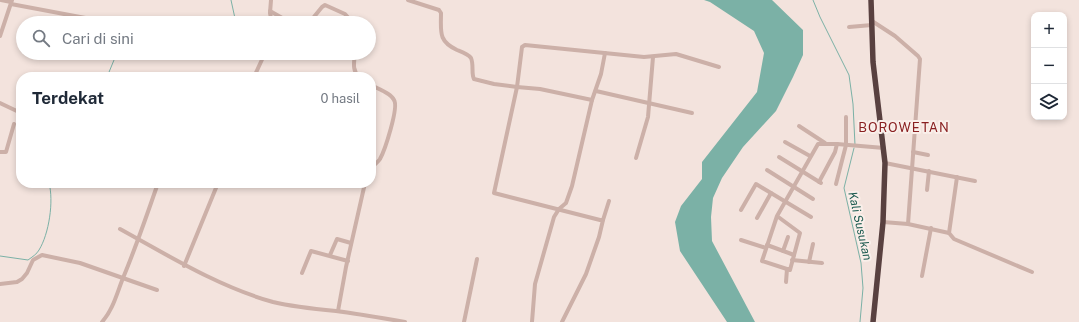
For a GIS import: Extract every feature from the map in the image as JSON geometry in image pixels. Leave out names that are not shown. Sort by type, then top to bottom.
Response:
[{"type":"highway","points":[[871,0],[873,62],[885,163],[874,322]]},
{"type":"street","points":[[1,0],[78,16]]},
{"type":"street","points":[[271,0],[271,16]]},
{"type":"street","points":[[408,0],[433,7],[440,12],[440,34],[442,39],[448,45],[471,58],[473,66],[472,77],[474,79],[494,84],[540,89],[592,100]]},
{"type":"street","points":[[0,36],[2,23],[11,2]]},
{"type":"street","points":[[315,16],[325,5],[348,16]]},
{"type":"street","points":[[270,12],[278,16]]},
{"type":"street","points":[[849,27],[872,23],[895,36],[919,57],[908,224]]},
{"type":"street","points":[[603,220],[494,193],[517,87],[522,47],[524,45],[628,56],[653,57],[676,54],[719,67]]},
{"type":"street","points":[[532,322],[535,284],[554,217],[559,209],[566,203],[572,186],[592,100],[601,74],[605,53]]},
{"type":"street","points":[[636,158],[648,117],[653,57]]},
{"type":"street","points":[[256,72],[262,60]]},
{"type":"street","points":[[355,60],[354,68],[356,72]]},
{"type":"street","points":[[376,88],[392,97],[395,100],[396,105],[390,131],[380,158],[376,162]]},
{"type":"street","points":[[596,91],[692,113]]},
{"type":"street","points":[[0,103],[16,111]]},
{"type":"street","points":[[836,184],[846,145],[846,117]]},
{"type":"street","points":[[0,152],[6,152],[14,124]]},
{"type":"street","points":[[799,126],[825,143]]},
{"type":"street","points":[[786,142],[810,156]]},
{"type":"street","points":[[777,216],[800,232],[790,270],[762,261],[777,216],[784,201],[818,144],[858,145],[884,148]]},
{"type":"street","points":[[779,157],[820,182],[838,144]]},
{"type":"street","points":[[913,152],[928,154]]},
{"type":"street","points":[[885,163],[975,181]]},
{"type":"street","points":[[767,170],[813,199]]},
{"type":"street","points":[[927,190],[929,171]]},
{"type":"street","points":[[949,233],[957,177]]},
{"type":"street","points":[[741,210],[756,184],[811,217]]},
{"type":"street","points":[[102,322],[110,310],[124,278],[156,188]]},
{"type":"street","points":[[184,266],[216,188]]},
{"type":"street","points":[[338,312],[351,243],[365,188]]},
{"type":"street","points":[[757,218],[771,193]]},
{"type":"street","points":[[562,322],[586,274],[599,237],[609,201]]},
{"type":"street","points":[[882,222],[908,224],[949,233],[954,239],[1032,272]]},
{"type":"street","points":[[922,276],[931,228]]},
{"type":"street","points":[[120,229],[159,249],[184,266],[265,300],[292,306],[405,322]]},
{"type":"street","points":[[783,251],[788,237]]},
{"type":"street","points":[[330,255],[338,239],[351,243]]},
{"type":"street","points":[[741,240],[794,255]]},
{"type":"street","points":[[809,262],[813,244]]},
{"type":"street","points":[[302,273],[311,250],[348,261]]},
{"type":"street","points":[[0,284],[17,282],[22,279],[27,273],[33,260],[42,255],[80,262],[157,290]]},
{"type":"street","points":[[464,322],[477,259]]},
{"type":"street","points":[[792,260],[822,263]]},
{"type":"street","points":[[786,282],[787,269]]},
{"type":"water","points":[[704,0],[772,0],[803,30],[803,55],[776,111],[743,147],[722,178],[713,198],[711,217],[712,241],[755,322],[727,322],[680,251],[675,222],[681,206],[702,179],[702,162],[757,92],[764,53],[754,31],[710,2]]},
{"type":"waterway","points":[[231,0],[234,16]]},
{"type":"waterway","name":"Kali Susukan","points":[[813,0],[849,75],[853,104],[855,145]]},
{"type":"waterway","points":[[109,72],[114,60]]},
{"type":"waterway","name":"Kali Susukan","points":[[854,148],[844,188],[861,263],[863,288],[860,322]]},
{"type":"waterway","points":[[0,256],[28,260],[38,251],[43,243],[50,217],[50,188]]},
{"type":"district","name":"BOROWETAN","points":[[904,127]]}]
